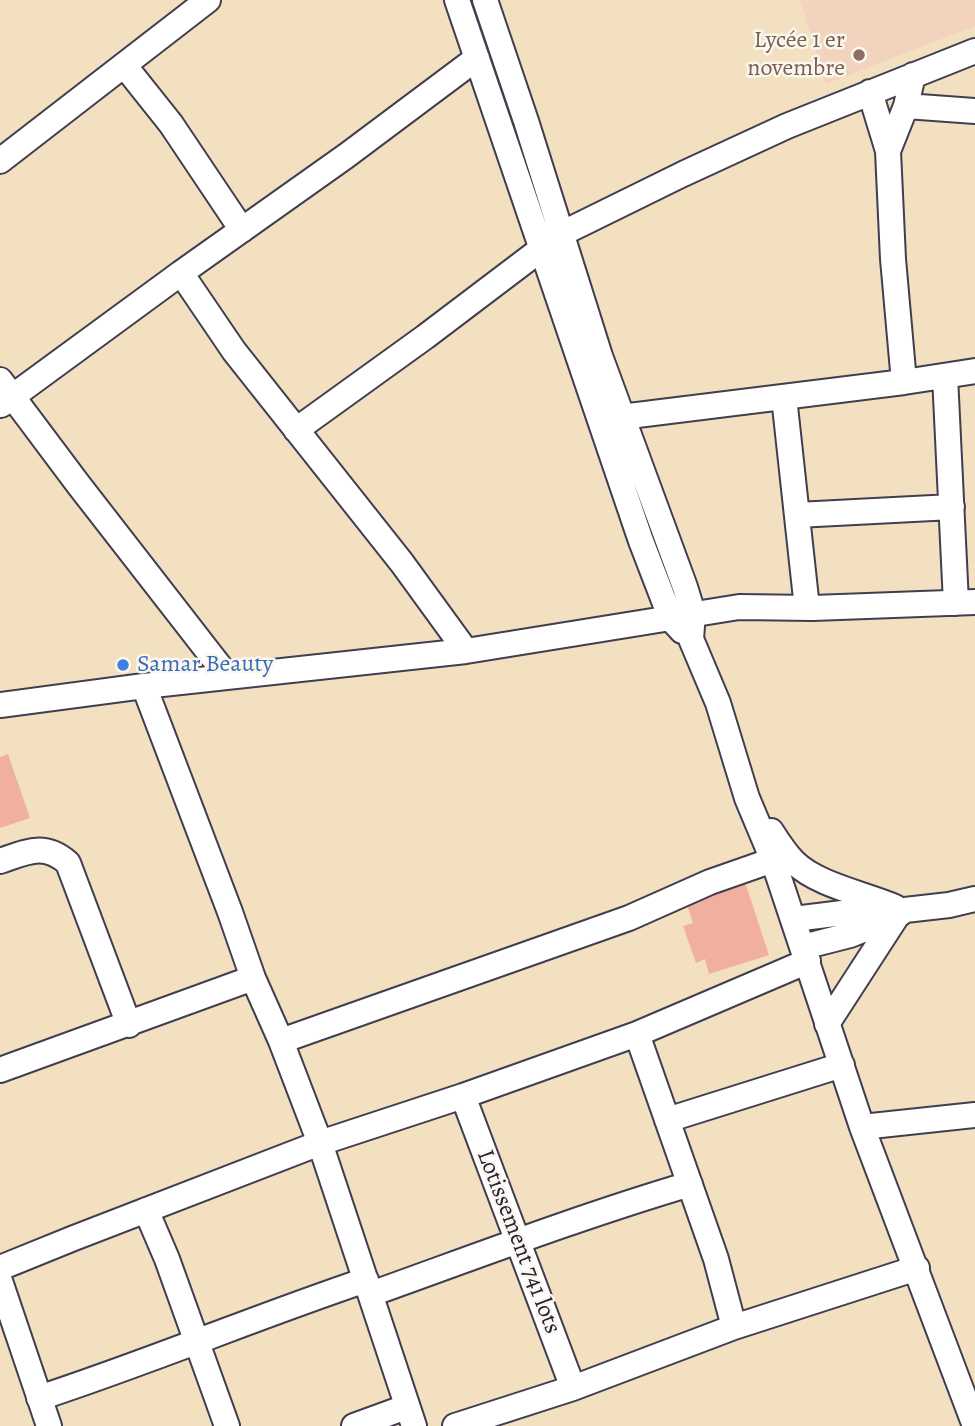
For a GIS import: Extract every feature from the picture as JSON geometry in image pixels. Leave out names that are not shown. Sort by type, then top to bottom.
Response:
[{"type":"street","points":[[0,161],[208,0]]},
{"type":"street","points":[[457,0],[477,58],[652,495],[682,616]]},
{"type":"street","points":[[485,0],[526,121],[551,241],[641,541],[682,616],[718,703],[747,798],[774,860],[862,1127],[917,1268],[964,1365],[975,1426]]},
{"type":"street","points":[[296,430],[551,241],[694,169],[870,92],[975,51]]},
{"type":"street","points":[[228,677],[78,484],[4,394],[108,328],[477,58]]},
{"type":"street","points":[[124,65],[171,124],[242,230]]},
{"type":"street","points":[[888,151],[906,106],[913,75]]},
{"type":"street","points":[[870,92],[888,151],[893,259],[904,382]]},
{"type":"street","points":[[906,106],[975,111]]},
{"type":"street","points":[[181,273],[234,351],[402,563],[466,651]]},
{"type":"street","points":[[621,417],[975,371]]},
{"type":"street","points":[[0,705],[144,685],[466,651],[739,607],[807,608],[965,603],[952,507],[945,376]]},
{"type":"street","points":[[784,397],[807,608]]},
{"type":"street","points":[[797,515],[952,507]]},
{"type":"street","points":[[144,685],[253,978],[281,1041],[320,1143],[410,1416],[354,1426]]},
{"type":"street","points":[[747,798],[796,864],[827,882],[899,911]]},
{"type":"street","points":[[0,861],[45,849],[68,863],[129,1024]]},
{"type":"street","points":[[281,1041],[629,918],[710,882],[774,860]]},
{"type":"street","points":[[794,919],[899,911],[975,899]]},
{"type":"street","points":[[0,1268],[320,1143],[637,1034],[899,911]]},
{"type":"street","points":[[827,1024],[899,911]]},
{"type":"street","points":[[0,1070],[253,978]]},
{"type":"street","points":[[637,1034],[716,1259],[734,1327]]},
{"type":"street","points":[[667,1120],[842,1065]]},
{"type":"street","name":"Lotissement 741 lots","points":[[463,1096],[573,1388]]},
{"type":"street","points":[[862,1127],[975,1115]]},
{"type":"street","points":[[39,1398],[197,1342],[271,1312],[368,1287],[520,1242],[598,1212],[690,1184]]},
{"type":"street","points":[[146,1210],[167,1259],[227,1426]]},
{"type":"street","points":[[455,1426],[573,1388],[734,1327],[917,1268]]},
{"type":"street","points":[[0,1281],[49,1426]]},
{"type":"shaded area","name":"Lycée 1 er novembre","points":[[800,0],[975,0],[975,26],[826,84]]},
{"type":"building","points":[[8,754],[30,818],[0,828],[0,757]]},
{"type":"building","points":[[745,882],[769,955],[709,974],[705,959],[696,963],[683,926],[693,923],[686,901]]},
{"type":"place","name":"Lycée 1 er novembre","points":[[859,55]]},
{"type":"place","name":"Samar Beauty","points":[[123,665]]}]
